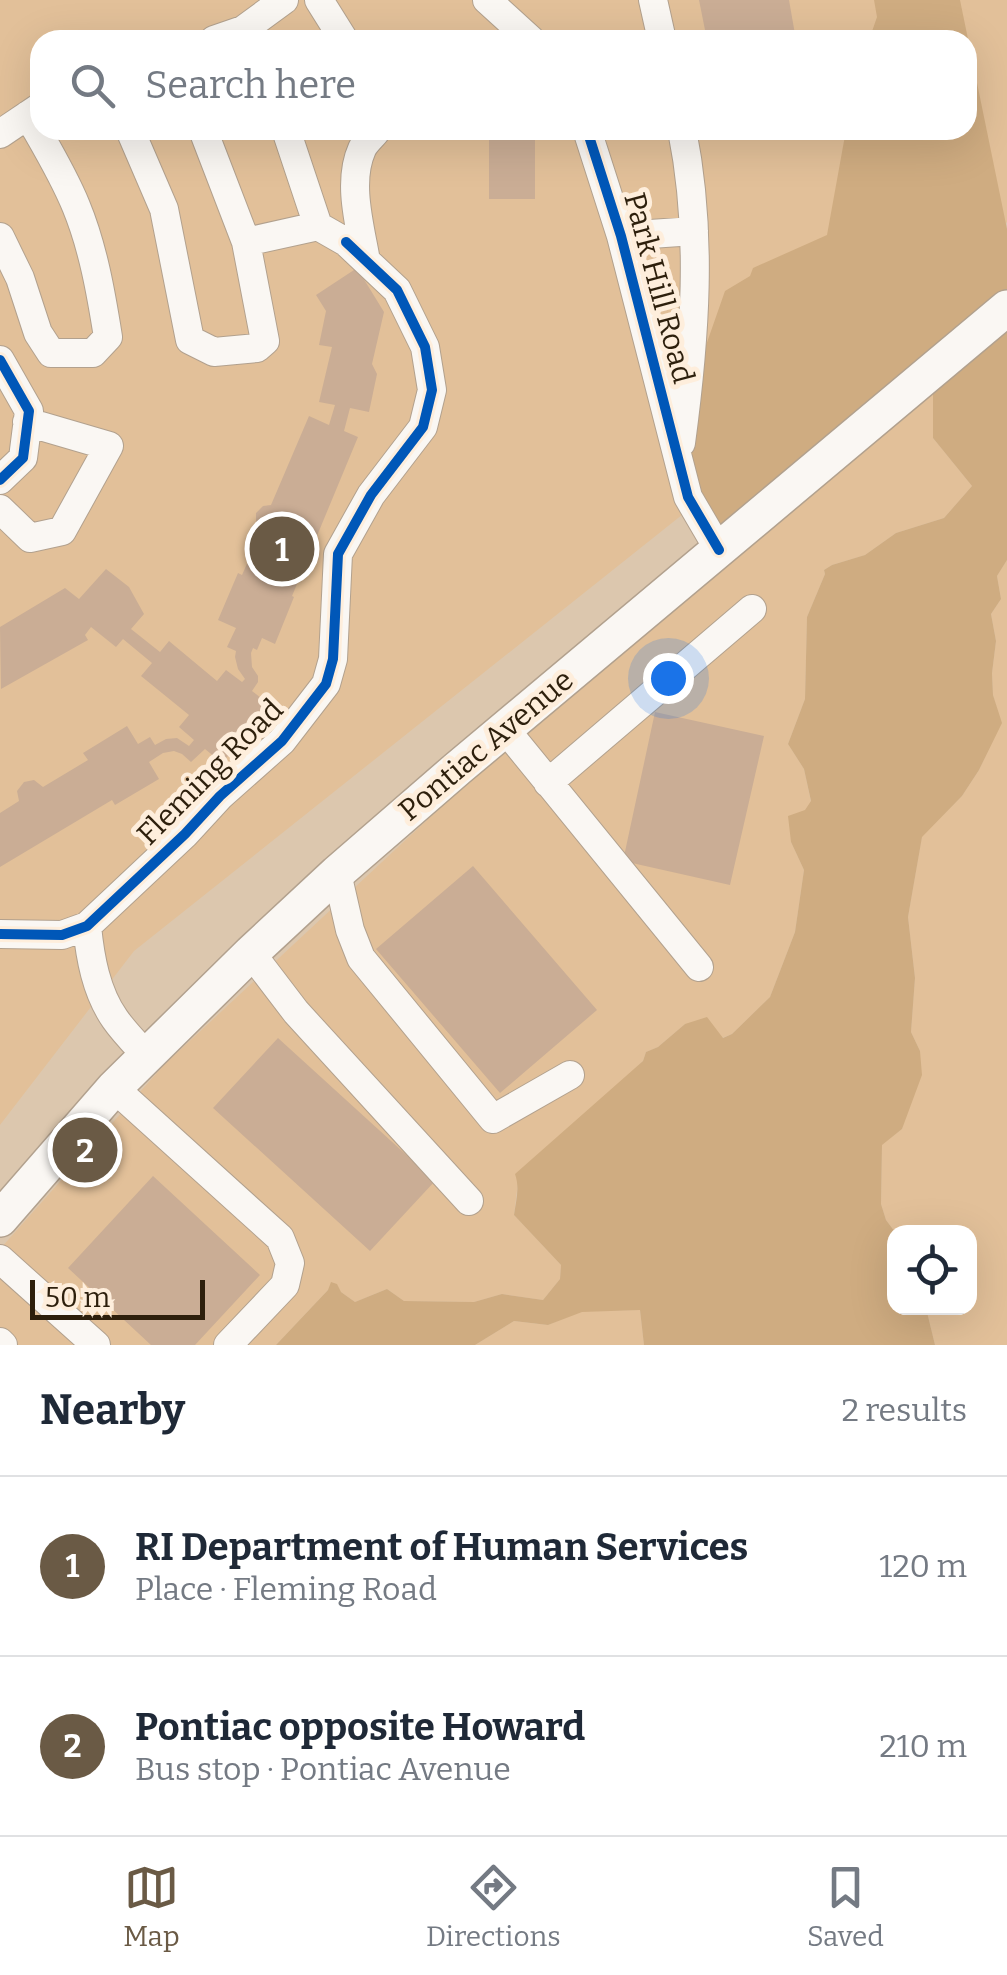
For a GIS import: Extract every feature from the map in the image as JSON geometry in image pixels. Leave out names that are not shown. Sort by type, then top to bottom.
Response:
[{"type":"main road","name":"Pontiac Avenue","points":[[0,1219],[114,1088],[250,952],[337,873],[1007,308]]},
{"type":"street","points":[[243,30],[284,0]]},
{"type":"street","points":[[319,0],[338,30]]},
{"type":"street","points":[[487,0],[520,30]]},
{"type":"street","points":[[654,0],[660,30]]},
{"type":"street","points":[[0,134],[30,114]]},
{"type":"street","points":[[0,237],[20,278],[38,333],[52,352],[93,352],[108,337],[100,286],[77,208],[46,140]]},
{"type":"street","points":[[134,140],[164,208],[190,340],[214,352],[256,348],[265,340],[246,242],[207,140]]},
{"type":"street","points":[[246,242],[318,226],[289,140]]},
{"type":"street","points":[[356,251],[357,170],[369,140]]},
{"type":"street","name":"Park Hill Road","points":[[590,140],[622,236],[688,496],[719,550]]},
{"type":"street","points":[[679,460],[697,274],[683,140]]},
{"type":"street","name":"Fleming Road","points":[[87,926],[282,741],[326,684],[333,659],[338,554],[371,495],[422,428],[432,390],[424,347],[397,290],[356,251],[318,226]]},
{"type":"street","points":[[622,236],[694,232]]},
{"type":"street","points":[[0,360],[29,411],[23,458],[0,480]]},
{"type":"street","points":[[0,509],[30,538],[62,531],[109,446],[27,422]]},
{"type":"street","points":[[548,782],[752,609]]},
{"type":"street","points":[[504,729],[699,967]]},
{"type":"street","points":[[337,873],[361,958],[494,1118],[570,1075]]},
{"type":"street","points":[[0,934],[62,935],[87,926],[100,990],[114,1018],[147,1056]]},
{"type":"street","points":[[250,952],[296,1012],[469,1200]]},
{"type":"street","points":[[114,1088],[280,1238],[290,1263],[286,1286],[228,1345]]},
{"type":"street","points":[[0,1258],[96,1345]]},
{"type":"shaded area","points":[[0,0],[1007,0],[1007,222],[751,460],[134,951],[0,1125]]},
{"type":"shaded area","points":[[874,0],[960,0],[966,30],[872,30],[877,17]]},
{"type":"shaded area","points":[[977,83],[1007,229],[1007,560],[997,576],[1001,599],[991,614],[996,641],[993,695],[1002,723],[962,796],[922,837],[908,917],[915,978],[911,1032],[920,1051],[922,1075],[902,1129],[882,1145],[881,1204],[890,1225],[887,1315],[928,1315],[935,1345],[644,1345],[640,1310],[582,1312],[548,1325],[514,1321],[475,1345],[276,1345],[328,1290],[331,1282],[355,1302],[387,1289],[404,1301],[474,1302],[502,1294],[543,1300],[560,1279],[561,1265],[514,1215],[515,1174],[643,1061],[646,1052],[685,1024],[707,1017],[723,1038],[770,997],[795,932],[804,870],[791,842],[788,816],[805,810],[811,801],[804,769],[788,744],[805,699],[807,617],[824,570],[865,555],[896,533],[944,518],[972,486],[933,438],[933,371],[720,544],[654,367],[704,351],[725,291],[750,276],[753,268],[827,235],[844,140],[977,140]]},
{"type":"shaded area","points":[[933,369],[933,438],[972,486],[944,518],[896,533],[865,555],[824,570],[807,617],[805,699],[788,744],[804,769],[811,802],[791,842],[804,870],[795,932],[770,997],[732,1034],[722,1038],[685,1024],[646,1052],[643,1061],[518,1182],[514,1215],[561,1265],[560,1279],[543,1300],[502,1294],[474,1302],[404,1301],[387,1289],[355,1302],[341,1292],[328,1290],[276,1345],[0,1345],[0,1249],[164,1065],[717,550]]},
{"type":"shaded area","points":[[1007,560],[1007,1345],[935,1345],[928,1315],[977,1315],[977,1225],[890,1225],[881,1204],[882,1144],[902,1129],[920,1051],[911,1032],[915,978],[908,917],[922,836],[962,796],[1001,723],[992,673],[996,641],[991,614],[1001,599],[997,576]]},
{"type":"shaded area","points":[[640,1310],[644,1345],[475,1345],[514,1321],[548,1325],[582,1311]]},
{"type":"building","points":[[699,0],[789,0],[794,30],[705,30]]},
{"type":"building","points":[[489,140],[535,140],[535,199],[489,199]]},
{"type":"building","points":[[357,268],[384,312],[372,364],[377,374],[369,412],[350,408],[344,431],[358,437],[275,644],[262,638],[257,650],[253,648],[251,653],[252,667],[258,676],[252,691],[270,705],[222,763],[205,749],[191,762],[174,751],[163,753],[149,762],[159,779],[115,805],[112,800],[0,867],[0,813],[19,801],[17,791],[24,782],[34,780],[43,787],[88,760],[83,753],[127,726],[138,744],[150,737],[155,745],[177,738],[189,746],[194,740],[179,727],[189,715],[141,676],[152,663],[123,639],[116,647],[91,627],[85,635],[88,640],[1,689],[0,627],[65,588],[79,599],[106,569],[129,587],[144,614],[131,629],[160,652],[169,641],[217,681],[226,670],[242,682],[245,679],[238,669],[236,651],[227,647],[236,628],[218,620],[262,530],[256,523],[256,513],[271,505],[309,416],[329,425],[335,405],[319,402],[332,347],[319,345],[326,311],[316,295]]},
{"type":"building","points":[[655,712],[764,736],[730,885],[623,861]]},
{"type":"building","points":[[473,866],[597,1010],[500,1093],[376,949]]},
{"type":"building","points":[[278,1038],[435,1181],[370,1251],[213,1108]]},
{"type":"building","points":[[153,1176],[260,1275],[195,1345],[151,1345],[68,1268]]},
{"type":"cycle path","points":[[590,140],[621,236],[688,497],[719,550]]},
{"type":"cycle path","points":[[0,934],[62,935],[87,926],[282,741],[326,684],[333,659],[338,554],[371,495],[423,427],[432,390],[425,347],[397,290],[346,242]]},
{"type":"cycle path","points":[[0,360],[29,411],[23,458],[0,480]]},
{"type":"place","name":"RI Department of Human Services","points":[[282,549]]},
{"type":"place","name":"Pontiac opposite Howard","points":[[85,1150]]}]
